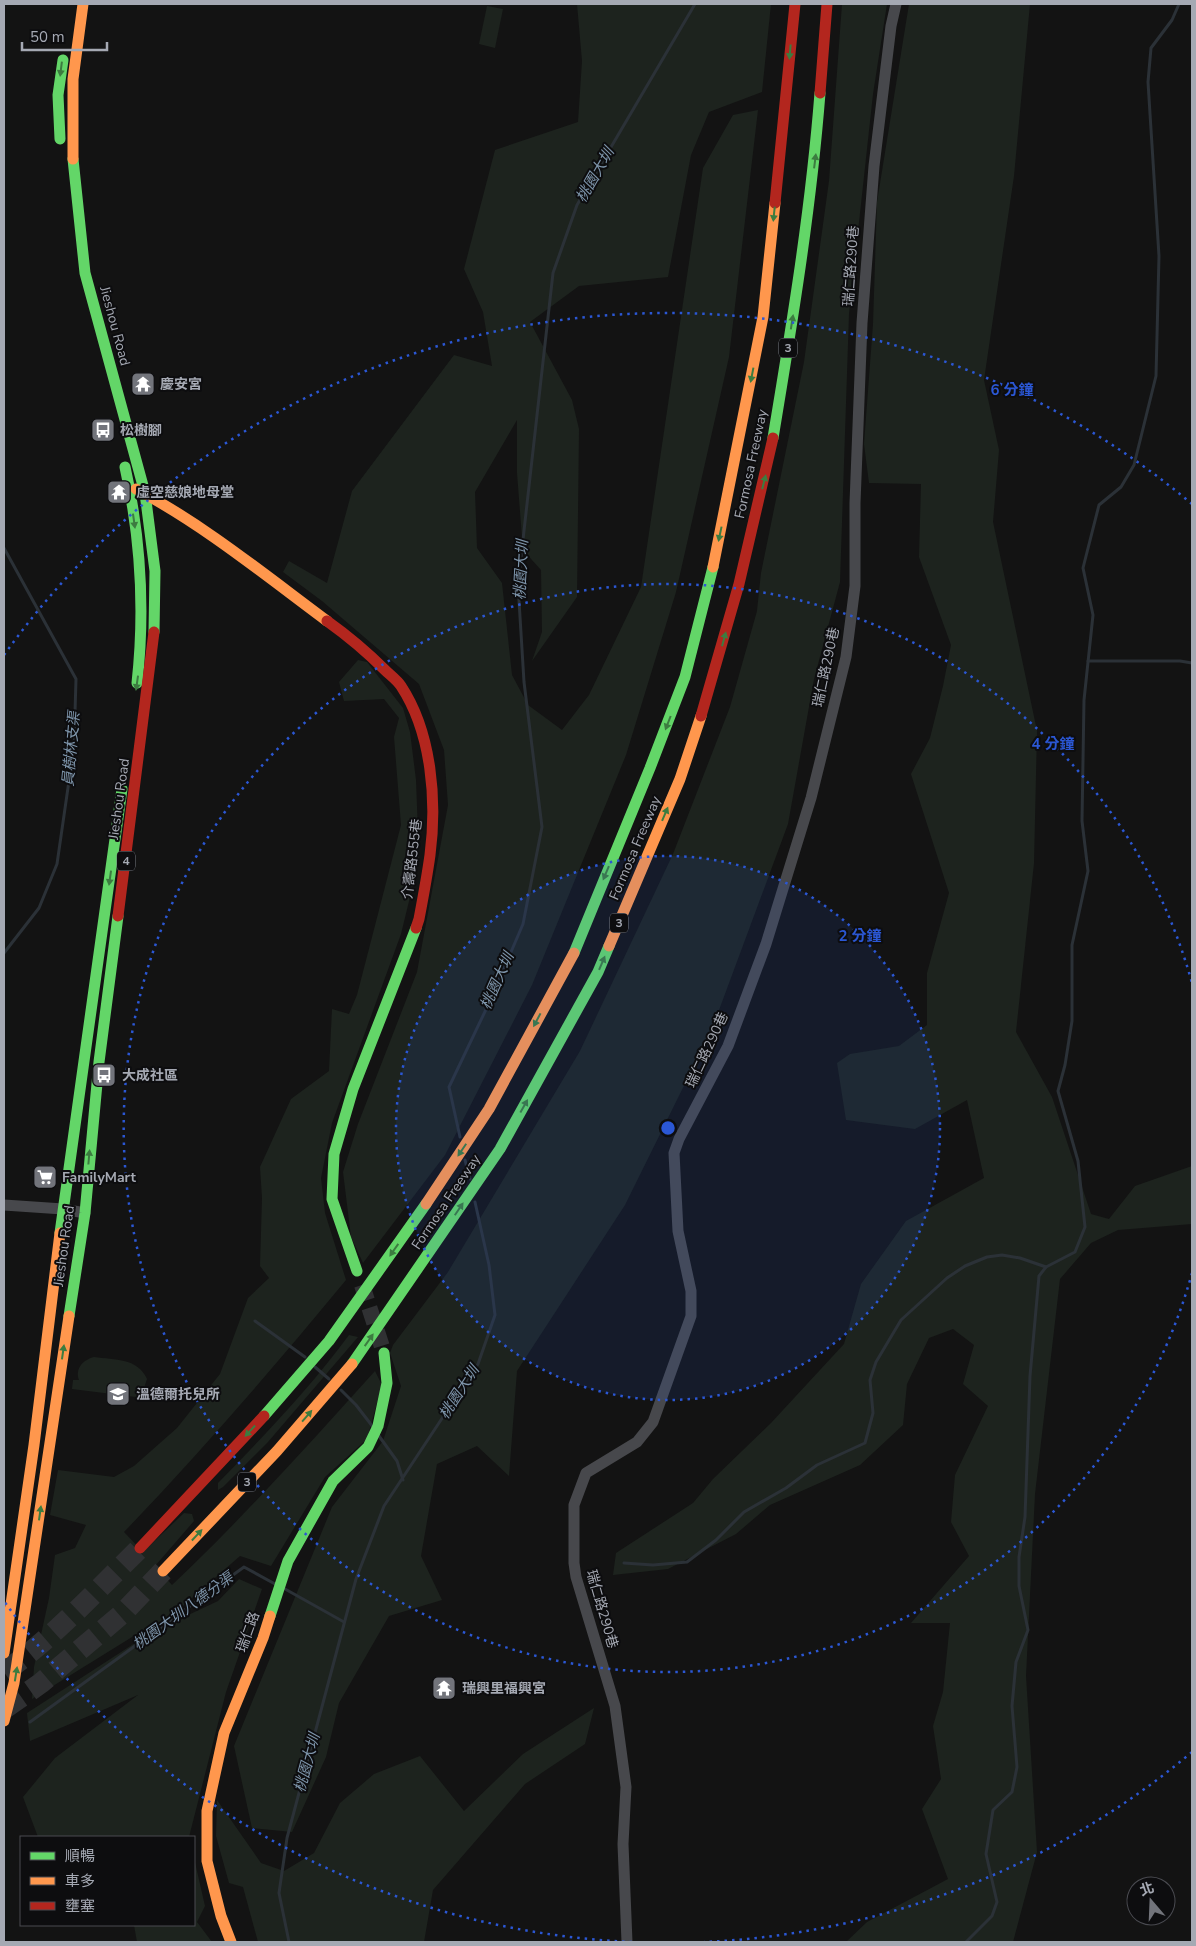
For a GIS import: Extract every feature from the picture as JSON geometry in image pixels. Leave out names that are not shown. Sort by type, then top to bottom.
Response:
[{"type":"main road","name":"Jieshou Road","points":[[4,1721],[14,1683],[85,1213],[99,1062],[154,644],[156,571],[145,493],[85,273],[72,145],[72,79],[83,4]]},
{"type":"main road","name":"Formosa Freeway","points":[[140,1548],[195,1495],[329,1341],[422,1210],[489,1109],[572,957],[650,768],[685,677],[712,570],[763,317],[795,4]]},
{"type":"main road","name":"Formosa Freeway","points":[[163,1571],[212,1513],[276,1451],[353,1363],[500,1149],[598,972],[680,779],[711,686],[739,584],[770,458],[792,324],[815,158],[826,4]]},
{"type":"main road","points":[[61,152],[58,95],[64,50]]},
{"type":"main road","name":"Jieshou Road","points":[[72,262],[106,393]]},
{"type":"main road","name":"Jieshou Road","points":[[4,1653],[34,1445],[63,1209],[139,671],[142,575],[129,485],[122,458]]},
{"type":"main road","name":"介壽路555巷","points":[[129,485],[145,493],[210,535],[360,644],[400,685],[415,713],[424,742],[430,778],[432,812],[430,854],[419,919],[353,1089],[334,1154],[332,1199],[357,1271]]},
{"type":"main road","name":"瑞仁路","points":[[231,1942],[221,1916],[207,1861],[208,1811],[224,1733],[263,1638],[288,1561],[334,1481],[368,1447],[378,1426],[387,1383],[384,1353]]},
{"type":"street","name":"瑞仁路290巷","points":[[627,1942],[623,1844],[626,1787],[615,1706],[576,1577],[574,1563],[574,1505],[586,1473],[637,1442],[654,1422],[691,1316],[691,1291],[678,1231],[674,1153],[679,1139],[728,1046],[766,944],[811,798],[846,657],[855,586],[855,503],[862,323],[874,166],[891,26],[896,4]]},
{"type":"street","points":[[4,1205],[63,1209],[85,1213]]},
{"type":"shaded area","points":[[577,4],[771,4],[762,92],[709,112],[691,155],[668,277],[579,286],[530,322],[572,400],[579,429],[577,597],[532,661],[542,632],[541,570],[523,550],[517,473],[517,420],[475,492],[477,548],[502,583],[512,675],[528,705],[562,730],[589,695],[641,587],[703,168],[733,115],[758,110],[729,357],[676,592],[626,755],[532,985],[445,1155],[363,1263],[351,1237],[343,1172],[358,1124],[417,972],[448,805],[444,750],[419,684],[322,601],[283,572],[289,561],[327,583],[352,491],[454,355],[492,366],[483,312],[464,269],[495,150],[578,122],[582,61]]},
{"type":"shaded area","points":[[842,4],[887,4],[873,94],[849,314],[840,582],[814,679],[788,824],[712,1029],[625,1205],[517,1371],[509,1476],[477,1446],[437,1464],[421,1556],[442,1600],[389,1616],[339,1703],[326,1757],[292,1832],[252,1828],[234,1746],[332,1507],[383,1441],[401,1386],[390,1353],[393,1345],[448,1272],[580,1051],[673,854],[730,707],[757,611],[761,573],[804,362],[829,181]]},
{"type":"shaded area","points":[[909,4],[1030,4],[1014,176],[984,380],[999,450],[993,522],[1037,731],[1034,863],[1016,1032],[1052,1097],[1091,1214],[1109,1219],[1135,1186],[1192,1166],[1192,1224],[1118,1230],[1091,1243],[1060,1279],[1035,1494],[1026,1676],[1037,1852],[1013,1942],[846,1942],[867,1922],[948,1879],[922,1809],[941,1779],[933,1726],[943,1692],[950,1623],[911,1623],[969,1556],[951,1522],[955,1475],[988,1406],[963,1384],[974,1345],[953,1329],[929,1338],[907,1384],[903,1425],[860,1465],[770,1505],[736,1534],[668,1569],[613,1575],[616,1553],[693,1503],[713,1479],[771,1423],[844,1344],[861,1284],[906,1221],[984,1178],[967,1100],[915,1129],[846,1120],[837,1063],[850,1054],[899,1046],[927,1025],[927,973],[949,893],[911,774],[930,738],[951,645],[919,557],[921,484],[869,483],[864,444],[873,324],[877,202]]},
{"type":"shaded area","points":[[487,6],[503,9],[495,48],[479,44]]},
{"type":"shaded area","points":[[358,660],[367,662],[403,708],[410,732],[416,780],[419,860],[401,934],[332,1123],[321,1178],[325,1213],[346,1280],[237,1408],[124,1532],[143,1552],[184,1513],[192,1514],[194,1521],[155,1566],[172,1585],[250,1507],[375,1371],[382,1385],[367,1439],[325,1477],[271,1566],[240,1556],[167,1620],[145,1629],[32,1699],[34,1667],[49,1598],[55,1555],[75,1548],[86,1525],[50,1515],[58,1470],[114,1477],[134,1466],[177,1428],[220,1374],[248,1298],[269,1278],[260,1266],[262,1198],[260,1167],[291,1099],[329,1071],[332,1009],[349,1014],[357,995],[401,825],[394,737],[399,718],[384,699],[344,701],[339,682]]},
{"type":"shaded area","points":[[349,1335],[358,1337],[268,1442],[218,1490],[218,1483],[303,1393]]},
{"type":"shaded area","points":[[94,1357],[125,1361],[138,1367],[147,1379],[144,1388],[153,1389],[152,1399],[72,1389],[73,1380],[79,1380],[78,1372],[81,1365],[86,1360]]},
{"type":"shaded area","points":[[239,1579],[262,1589],[226,1692],[189,1836],[38,1836],[23,1797],[55,1758],[138,1695],[30,1741],[27,1713],[152,1632],[218,1601]]},
{"type":"shaded area","points":[[594,1708],[585,1744],[525,1784],[433,1890],[424,1942],[258,1942],[243,1887],[229,1883],[216,1836],[217,1800],[261,1863],[284,1871],[314,1853],[340,1803],[374,1774],[420,1756],[464,1811],[523,1754]]},
{"type":"shaded area","points":[[195,1862],[205,1906],[197,1922],[212,1942],[137,1942],[134,1926],[195,1926]]},
{"type":"waterway","name":"桃園大圳","points":[[460,1137],[449,1087],[490,1001],[523,924],[542,827],[524,682],[518,584],[553,273],[577,205],[695,4]]},
{"type":"waterway","points":[[966,1942],[992,1916],[997,1902],[986,1854],[993,1810],[1012,1792],[1017,1767],[1012,1706],[1016,1662],[1028,1630],[1019,1586],[1019,1557],[1025,1517],[1030,1376],[1039,1276],[1046,1267],[1075,1252],[1085,1227],[1078,1161],[1058,1091],[1065,1065],[1072,1021],[1072,945],[1088,871],[1082,821],[1084,700],[1093,615],[1083,568],[1099,505],[1121,487],[1134,465],[1156,376],[1159,256],[1148,82],[1151,48],[1172,20],[1179,4]]},
{"type":"waterway","name":"員樹林支渠","points":[[4,548],[76,679],[74,746],[57,864],[39,908],[4,953]]},
{"type":"waterway","points":[[1088,661],[1180,661],[1192,663]]},
{"type":"waterway","name":"桃園大圳","points":[[465,1160],[470,1179]]},
{"type":"waterway","name":"桃園大圳","points":[[289,1942],[279,1893],[287,1838],[356,1579],[384,1506],[478,1364],[495,1315],[489,1265],[475,1202]]},
{"type":"waterway","points":[[624,1563],[653,1565],[687,1562],[716,1540],[744,1512],[786,1488],[817,1465],[865,1443],[873,1413],[870,1380],[876,1362],[901,1320],[947,1278],[965,1266],[987,1257],[1002,1255],[1020,1258],[1046,1267]]},
{"type":"waterway","points":[[255,1321],[305,1357]]},
{"type":"waterway","points":[[315,1367],[329,1379]]},
{"type":"waterway","points":[[341,1390],[356,1405],[373,1427]]},
{"type":"waterway","points":[[379,1436],[397,1461],[403,1480]]},
{"type":"waterway","name":"桃園大圳八德分渠","points":[[30,1722],[244,1567],[275,1584]]},
{"type":"waterway","name":"桃園大圳八德分渠","points":[[285,1589],[344,1622]]},
{"type":"tunnel","points":[[362,1285],[384,1353]]},
{"type":"tunnel","points":[[4,1672],[57,1629],[140,1548]]},
{"type":"tunnel","points":[[4,1709],[41,1683],[123,1613],[163,1571]]},
{"type":"traffic: fast","points":[[60,139],[58,95],[63,60]]},
{"type":"traffic: fast","points":[[773,438],[806,223],[820,93]]},
{"type":"traffic: fast","points":[[73,159],[85,273],[145,493],[155,571],[154,632]]},
{"type":"traffic: fast","points":[[125,467],[135,521],[140,575],[141,629],[137,683]]},
{"type":"traffic: fast","points":[[574,953],[685,677],[713,567]]},
{"type":"traffic: fast","points":[[60,1233],[122,789]]},
{"type":"traffic: fast","points":[[69,1316],[85,1213],[99,1062],[118,916]]},
{"type":"traffic: fast","points":[[357,1271],[332,1199],[334,1154],[353,1089],[416,928]]},
{"type":"traffic: fast","points":[[352,1364],[500,1149],[598,972],[609,946]]},
{"type":"traffic: fast","points":[[264,1416],[329,1341],[426,1204]]},
{"type":"traffic: fast","points":[[270,1616],[288,1561],[333,1481],[368,1447],[378,1426],[387,1383],[384,1353]]},
{"type":"traffic: slow","points":[[73,159],[73,79],[83,4]]},
{"type":"traffic: slow","points":[[713,567],[763,317],[775,203]]},
{"type":"traffic: slow","points":[[136,489],[210,534],[327,621]]},
{"type":"traffic: slow","points":[[609,946],[680,779],[701,716]]},
{"type":"traffic: slow","points":[[426,1204],[489,1109],[574,953]]},
{"type":"traffic: slow","points":[[4,1653],[34,1445],[60,1233]]},
{"type":"traffic: slow","points":[[4,1721],[14,1683],[69,1316]]},
{"type":"traffic: slow","points":[[163,1571],[277,1451],[352,1364]]},
{"type":"traffic: slow","points":[[231,1942],[221,1916],[207,1861],[207,1811],[224,1733],[263,1638],[270,1616]]},
{"type":"traffic: jam","points":[[775,203],[795,4]]},
{"type":"traffic: jam","points":[[820,93],[827,4]]},
{"type":"traffic: jam","points":[[701,716],[739,584],[773,438]]},
{"type":"traffic: jam","points":[[327,621],[357,644],[398,682],[420,725],[430,768],[433,812],[429,863],[416,928]]},
{"type":"traffic: jam","points":[[118,916],[154,632]]},
{"type":"traffic: jam","points":[[140,1548],[264,1416]]},
{"type":"place","name":"慶安宮","points":[[143,384]]},
{"type":"place","name":"松樹腳","points":[[103,430]]},
{"type":"place","name":"虛空慈娘地母堂","points":[[119,492]]},
{"type":"place","name":"大成社區","points":[[104,1075]]},
{"type":"place","name":"FamilyMart","points":[[45,1177]]},
{"type":"place","name":"溫德爾托兒所","points":[[118,1394]]},
{"type":"place","name":"瑞興里福興宮","points":[[444,1688]]}]
